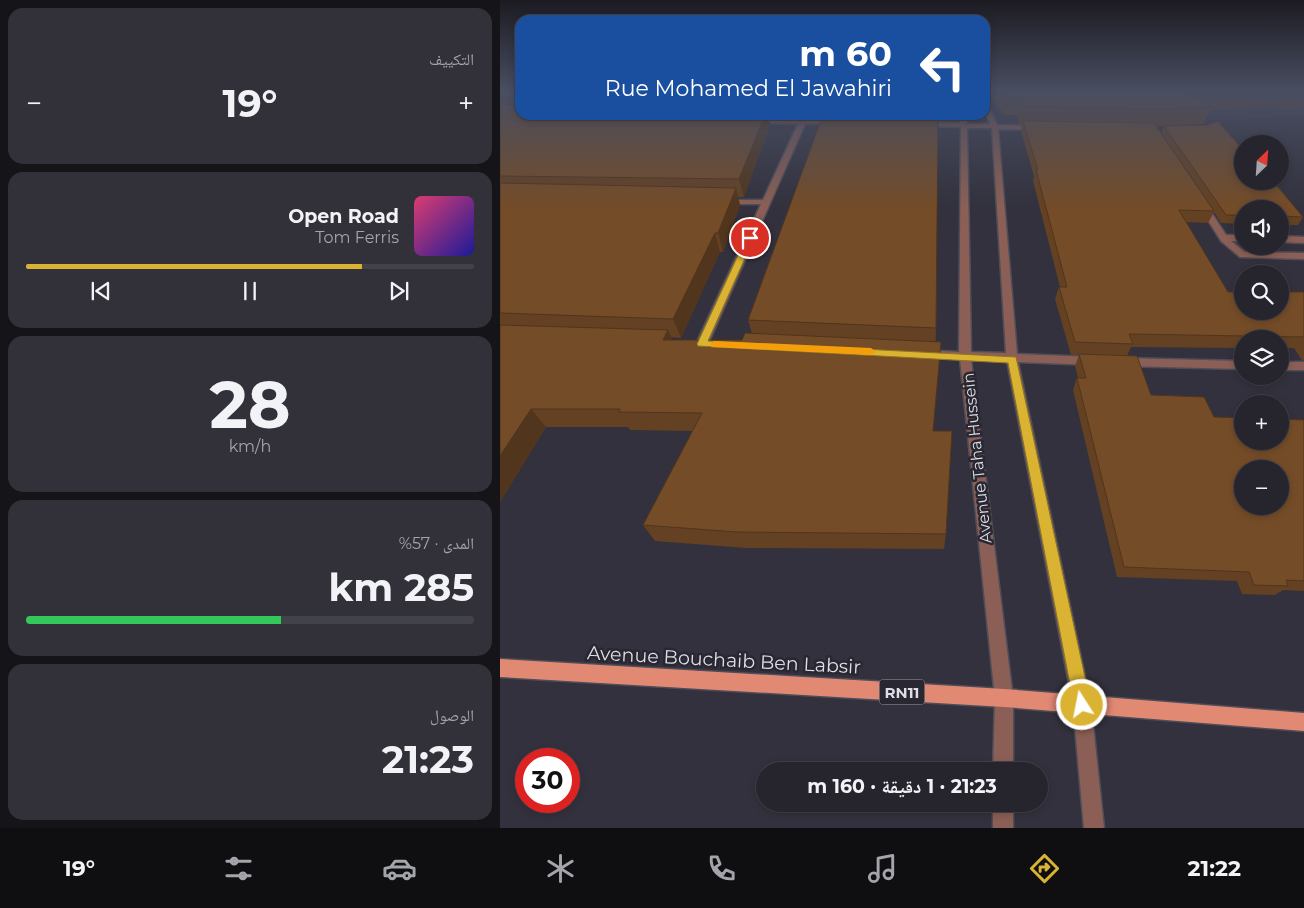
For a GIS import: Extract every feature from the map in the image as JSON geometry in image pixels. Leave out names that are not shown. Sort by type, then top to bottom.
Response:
[{"type":"main road","name":"Avenue Bouchaib Ben Labsir","points":[[500,668],[1004,698],[1304,722]]},
{"type":"street","points":[[702,344],[798,131]]},
{"type":"street","name":"Avenue Taha Hussein","points":[[963,131],[965,356],[1004,698],[1003,762]]},
{"type":"street","points":[[995,131],[1012,359],[1082,705],[1094,828]]},
{"type":"street","points":[[1197,196],[1232,249],[1243,255],[1304,256]]},
{"type":"street","points":[[717,202],[766,202]]},
{"type":"street","points":[[1224,238],[1234,238]]},
{"type":"street","points":[[1289,239],[1304,240]]},
{"type":"street","points":[[907,354],[1012,359],[1234,365]]},
{"type":"street","points":[[1289,366],[1304,366]]},
{"type":"street","points":[[1002,828],[1003,812]]},
{"type":"building","points":[[500,131],[759,131],[739,179],[500,176]]},
{"type":"building","points":[[817,131],[938,131],[936,328],[748,320]]},
{"type":"building","points":[[1026,131],[1159,131],[1214,211],[1179,210],[1228,292],[1234,292],[1234,320],[1289,320],[1289,292],[1304,292],[1304,337],[1289,337],[1289,330],[1234,330],[1234,336],[1129,334],[1133,344],[1075,342],[1059,287],[1067,287],[1036,170],[1038,170]]},
{"type":"building","points":[[1167,131],[1226,131],[1234,140],[1234,190],[1280,190],[1289,200],[1234,200],[1234,215],[1226,215]]},
{"type":"building","points":[[500,183],[736,188],[718,233],[715,233],[673,319],[500,313]]},
{"type":"building","points":[[1289,200],[1303,217],[1289,216]]},
{"type":"building","points":[[500,325],[668,330],[663,340],[742,340],[745,333],[941,342],[933,431],[952,431],[946,534],[737,532],[643,525],[702,413],[619,412],[620,409],[531,409],[500,456]]},
{"type":"building","points":[[1079,354],[1137,356],[1151,395],[1204,397],[1214,417],[1234,418],[1234,450],[1289,450],[1289,419],[1304,420],[1304,581],[1286,580],[1288,586],[1254,585],[1249,572],[1124,567],[1077,378],[1086,378]]},
{"type":"slow traffic","points":[[715,344],[871,352]]},
{"type":"route","points":[[750,238],[702,344],[1012,359],[1082,705]]}]
